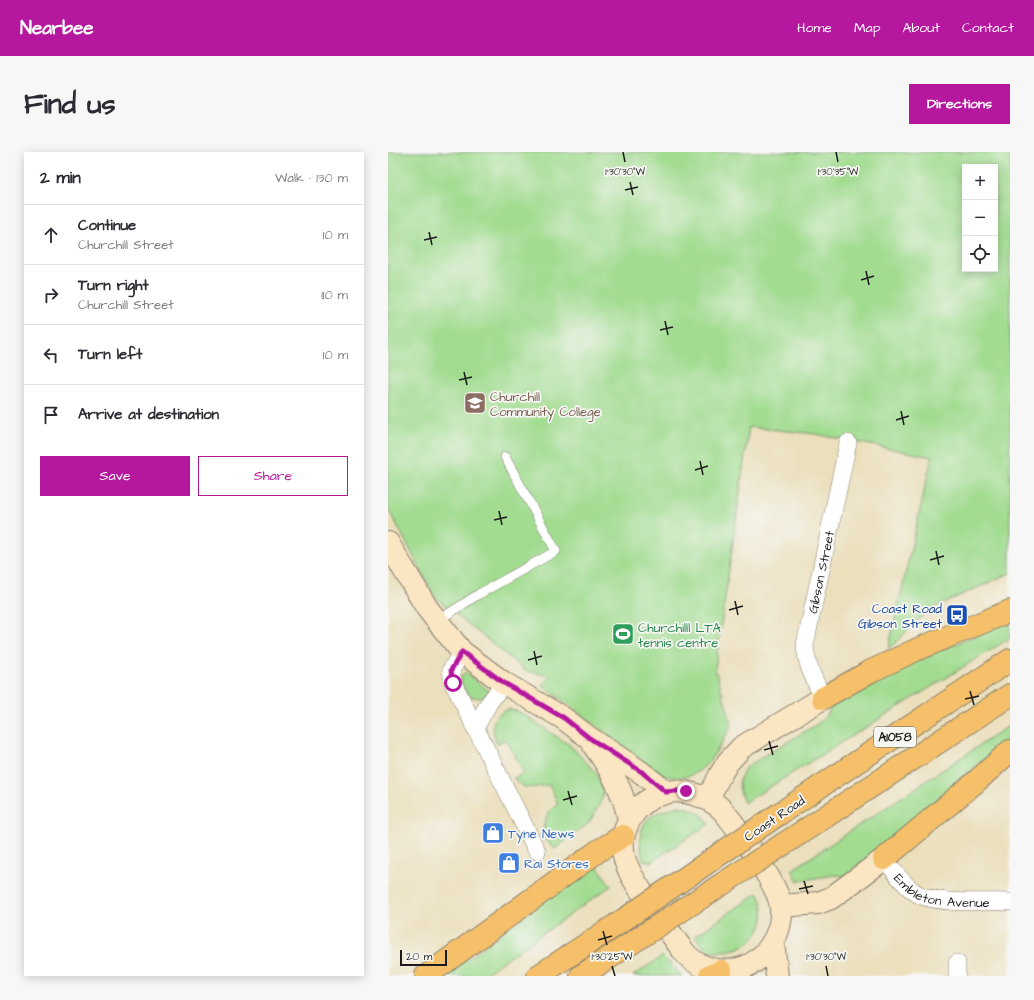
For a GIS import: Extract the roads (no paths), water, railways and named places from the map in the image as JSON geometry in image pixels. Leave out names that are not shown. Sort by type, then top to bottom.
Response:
[{"type":"highway","points":[[823,698],[869,672],[918,649],[1010,611]]},
{"type":"highway","name":"Coast Road","points":[[538,976],[1010,660]]},
{"type":"highway","name":"Coast Road","points":[[581,976],[1010,696]]},
{"type":"highway","points":[[884,859],[1010,751]]},
{"type":"highway","points":[[426,976],[598,851],[626,828]]},
{"type":"street","name":"Gibson Street","points":[[823,698],[805,656],[805,645],[848,443]]},
{"type":"street","points":[[388,543],[427,608],[462,652],[504,683],[564,718],[588,737],[642,772],[666,792]]},
{"type":"street","points":[[462,652],[451,670],[453,683],[537,851]]},
{"type":"street","points":[[475,728],[504,683]]},
{"type":"street","points":[[708,799],[724,768],[742,747],[823,698]]},
{"type":"street","points":[[588,737],[614,775],[627,809],[624,855],[630,874],[684,952],[697,964],[713,970],[728,973],[753,962],[768,950],[780,924],[781,906],[778,895],[730,819],[717,805],[697,794],[686,791],[666,792],[642,804],[626,828]]},
{"type":"street","points":[[781,906],[818,903],[831,898],[884,859]]},
{"type":"street","name":"Embleton Avenue","points":[[884,859],[907,885],[921,896],[940,900],[1010,902]]},
{"type":"street","points":[[773,942],[777,976]]},
{"type":"lane","points":[[437,621],[479,594],[556,551],[505,457]]},
{"type":"place","name":"Churchill Community College","points":[[475,403]]},
{"type":"place","name":"Coast Road Gibson Street","points":[[957,615]]},
{"type":"place","name":"Churchilll LTA tennis centre","points":[[623,634]]},
{"type":"place","name":"Tyne News","points":[[493,833]]},
{"type":"place","name":"Rai Stores","points":[[509,863]]}]
